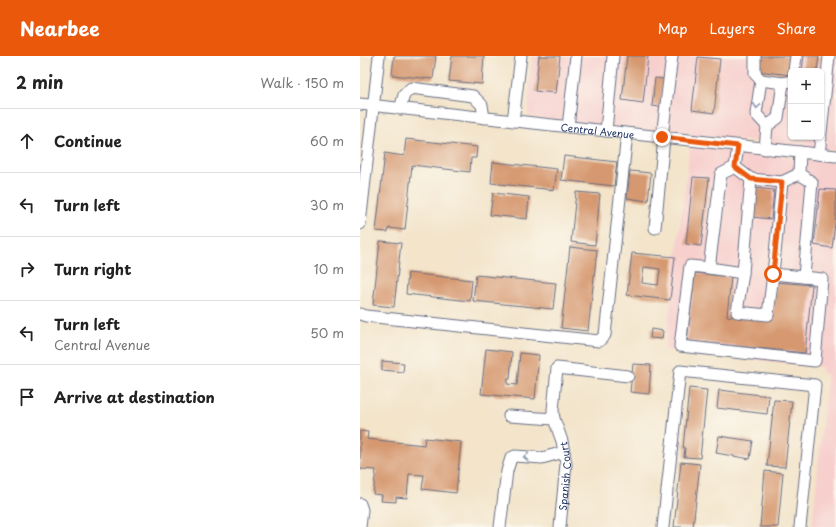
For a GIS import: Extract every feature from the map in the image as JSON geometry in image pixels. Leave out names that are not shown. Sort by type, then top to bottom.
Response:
[{"type":"street","points":[[360,224],[379,56]]},
{"type":"street","points":[[513,121],[520,56]]},
{"type":"street","points":[[568,127],[576,56]]},
{"type":"street","points":[[606,131],[613,56]]},
{"type":"street","points":[[655,228],[672,56]]},
{"type":"street","points":[[755,56],[754,74],[761,80],[787,82],[778,118],[767,126]]},
{"type":"street","points":[[794,68],[796,56]]},
{"type":"street","points":[[824,104],[829,56]]},
{"type":"street","points":[[761,80],[756,114],[767,126],[765,149]]},
{"type":"street","points":[[400,109],[404,95],[411,88],[473,96],[482,105],[484,118]]},
{"type":"street","name":"Central Avenue","points":[[360,104],[836,156]]},
{"type":"street","points":[[360,314],[366,316],[599,341],[602,339],[604,335],[628,134]]},
{"type":"street","points":[[819,154],[821,140]]},
{"type":"street","points":[[735,167],[738,146]]},
{"type":"street","points":[[799,174],[800,152]]},
{"type":"street","points":[[735,167],[751,179],[782,182],[799,174]]},
{"type":"street","points":[[709,268],[721,174],[735,167]]},
{"type":"street","points":[[799,174],[812,182],[804,277]]},
{"type":"street","points":[[751,179],[743,273],[737,312],[768,315],[782,182]]},
{"type":"street","points":[[743,273],[690,266],[680,346],[815,361],[822,279],[773,274]]},
{"type":"street","name":"Spanish Court","points":[[560,527],[566,464],[564,452],[555,424],[553,410],[557,368],[628,376]]},
{"type":"street","points":[[663,527],[680,371],[815,385],[800,527]]},
{"type":"street","points":[[510,416],[555,424]]},
{"type":"street","points":[[500,527],[507,471],[511,458],[515,456],[542,458],[564,452]]},
{"type":"street","points":[[360,504],[362,510],[360,527]]},
{"type":"shaded area","points":[[532,56],[836,56],[836,151],[528,117]]},
{"type":"shaded area","points":[[690,146],[836,162],[836,527],[812,527],[827,378],[822,372],[822,367],[671,351],[665,349]]},
{"type":"building","points":[[394,56],[436,56],[433,79],[392,75]]},
{"type":"building","points":[[452,56],[484,56],[482,84],[449,81]]},
{"type":"building","points":[[539,56],[560,56],[556,93],[535,91]]},
{"type":"building","points":[[627,56],[648,56],[643,103],[622,100]]},
{"type":"building","points":[[757,56],[793,56],[792,68],[788,68],[788,75],[756,71]]},
{"type":"building","points":[[804,56],[819,56],[817,68],[802,68]]},
{"type":"building","points":[[698,57],[720,59],[714,113],[692,110]]},
{"type":"building","points":[[655,78],[664,79],[661,107],[652,106]]},
{"type":"building","points":[[406,139],[477,147],[476,158],[471,158],[470,172],[412,165],[405,230],[389,228],[388,232],[376,231],[385,153],[404,156]]},
{"type":"building","points":[[564,156],[617,162],[614,186],[561,180]]},
{"type":"building","points":[[493,162],[557,169],[554,190],[491,183]]},
{"type":"building","points":[[630,171],[651,173],[648,201],[627,198]]},
{"type":"building","points":[[693,177],[709,178],[701,246],[686,244]]},
{"type":"building","points":[[754,188],[774,190],[771,219],[752,217]]},
{"type":"building","points":[[820,189],[836,190],[836,214],[832,248],[814,245]]},
{"type":"building","points":[[576,192],[600,194],[595,245],[571,242]]},
{"type":"building","points":[[493,193],[529,197],[527,219],[490,215]]},
{"type":"building","points":[[380,241],[401,243],[394,307],[373,305]]},
{"type":"building","points":[[570,247],[597,250],[588,331],[561,328]]},
{"type":"building","points":[[632,253],[675,257],[670,300],[627,295]],"holes":[[[644,267],[660,269],[658,285],[642,283]]]},
{"type":"building","points":[[408,273],[472,280],[470,301],[406,294]]},
{"type":"building","points":[[695,273],[731,277],[727,316],[772,320],[776,282],[812,285],[805,353],[687,341]]},
{"type":"building","points":[[476,275],[556,283],[553,309],[473,301]]},
{"type":"building","points":[[651,329],[663,331],[662,339],[650,338]]},
{"type":"building","points":[[486,349],[512,352],[510,379],[508,379],[507,384],[517,385],[520,353],[539,355],[535,399],[481,394]]},
{"type":"building","points":[[382,361],[404,363],[403,372],[382,370]]},
{"type":"building","points":[[633,364],[651,365],[649,394],[630,392]]},
{"type":"building","points":[[689,388],[707,390],[700,458],[684,457],[685,448],[683,448]]},
{"type":"building","points":[[719,390],[769,396],[767,414],[717,408]]},
{"type":"building","points":[[774,400],[792,401],[785,467],[767,466]]},
{"type":"building","points":[[360,431],[368,432],[367,439],[424,445],[425,438],[461,442],[456,493],[422,489],[424,475],[409,474],[407,498],[396,497],[396,502],[381,501],[382,495],[373,494],[376,470],[361,469],[360,471]]},
{"type":"building","points":[[719,436],[753,441],[750,459],[716,453]]},
{"type":"building","points":[[681,462],[700,464],[693,527],[674,527]]},
{"type":"building","points":[[765,471],[783,473],[778,527],[760,527]]},
{"type":"route","points":[[662,137],[738,146],[735,167],[751,179],[782,182],[773,274]]}]
